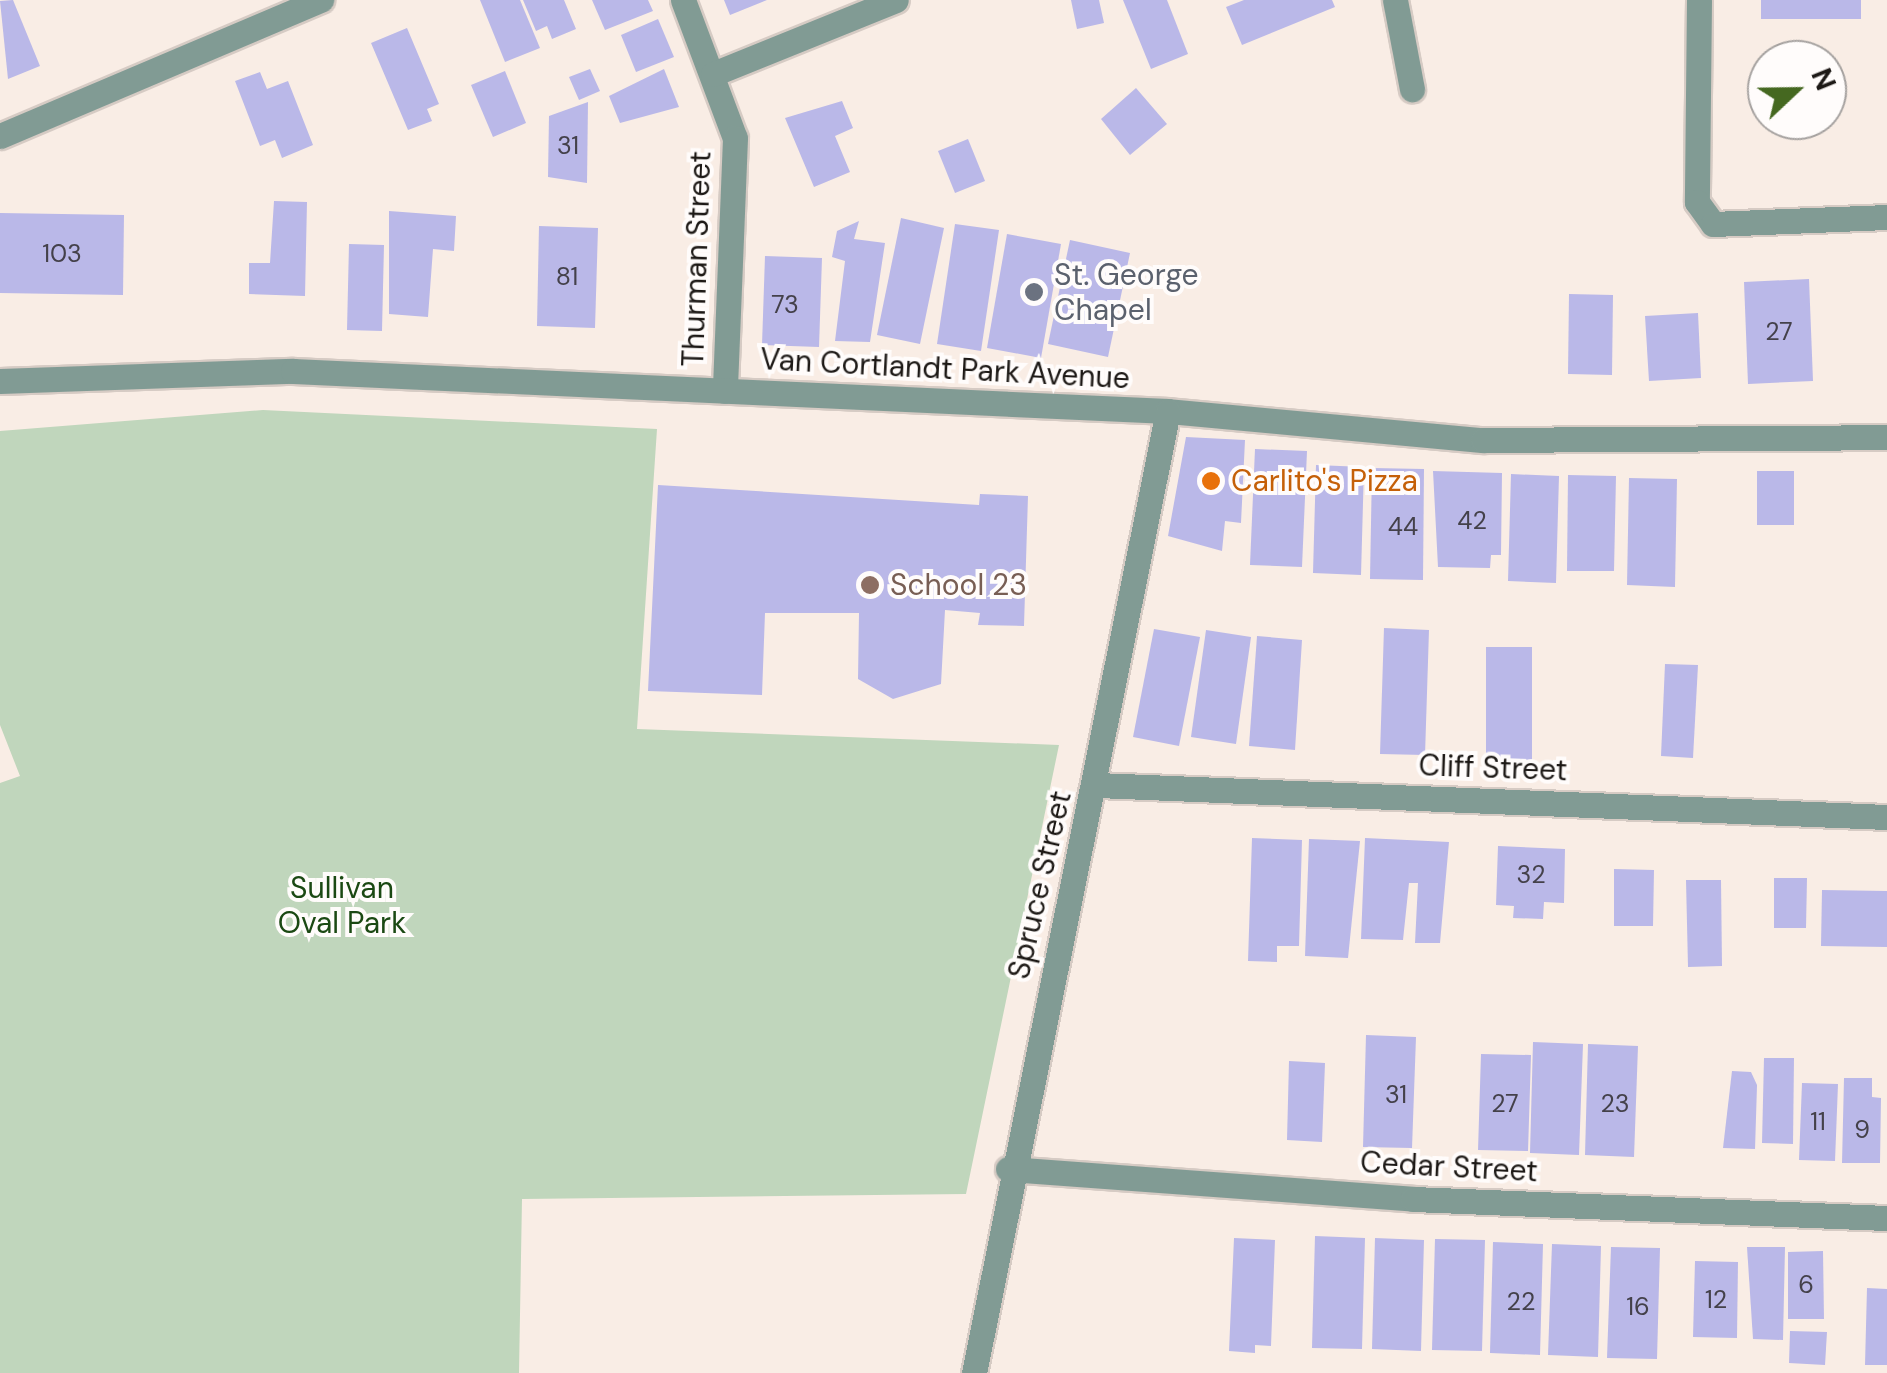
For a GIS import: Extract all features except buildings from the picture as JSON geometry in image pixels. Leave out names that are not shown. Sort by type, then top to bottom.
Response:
[{"type":"street","points":[[0,136],[322,0]]},
{"type":"street","name":"Thurman Street","points":[[683,0],[735,138],[724,391]]},
{"type":"street","points":[[713,74],[896,0]]},
{"type":"street","points":[[1395,0],[1412,89]]},
{"type":"street","points":[[1698,0],[1697,202],[1713,224],[1887,217]]},
{"type":"street","name":"Van Cortlandt Park Avenue","points":[[0,381],[293,371],[1168,411],[1483,440],[1887,437]]},
{"type":"street","name":"Spruce Street","points":[[974,1373],[1008,1168],[1097,784],[1168,411]]},
{"type":"street","name":"Cliff Street","points":[[1097,784],[1887,817]]},
{"type":"street","name":"Cedar Street","points":[[1008,1168],[1413,1199],[1887,1218]]},
{"type":"green space","name":"Sullivan Oval Park","points":[[263,410],[657,429],[637,729],[1059,745],[966,1194],[522,1199],[519,1373],[0,1373],[0,783],[20,776],[0,725],[0,431]]},
{"type":"place","name":"St. George Chapel","points":[[1034,292]]},
{"type":"place","name":"Carlito's Pizza","points":[[1211,481]]},
{"type":"place","name":"School 23","points":[[870,585]]}]
